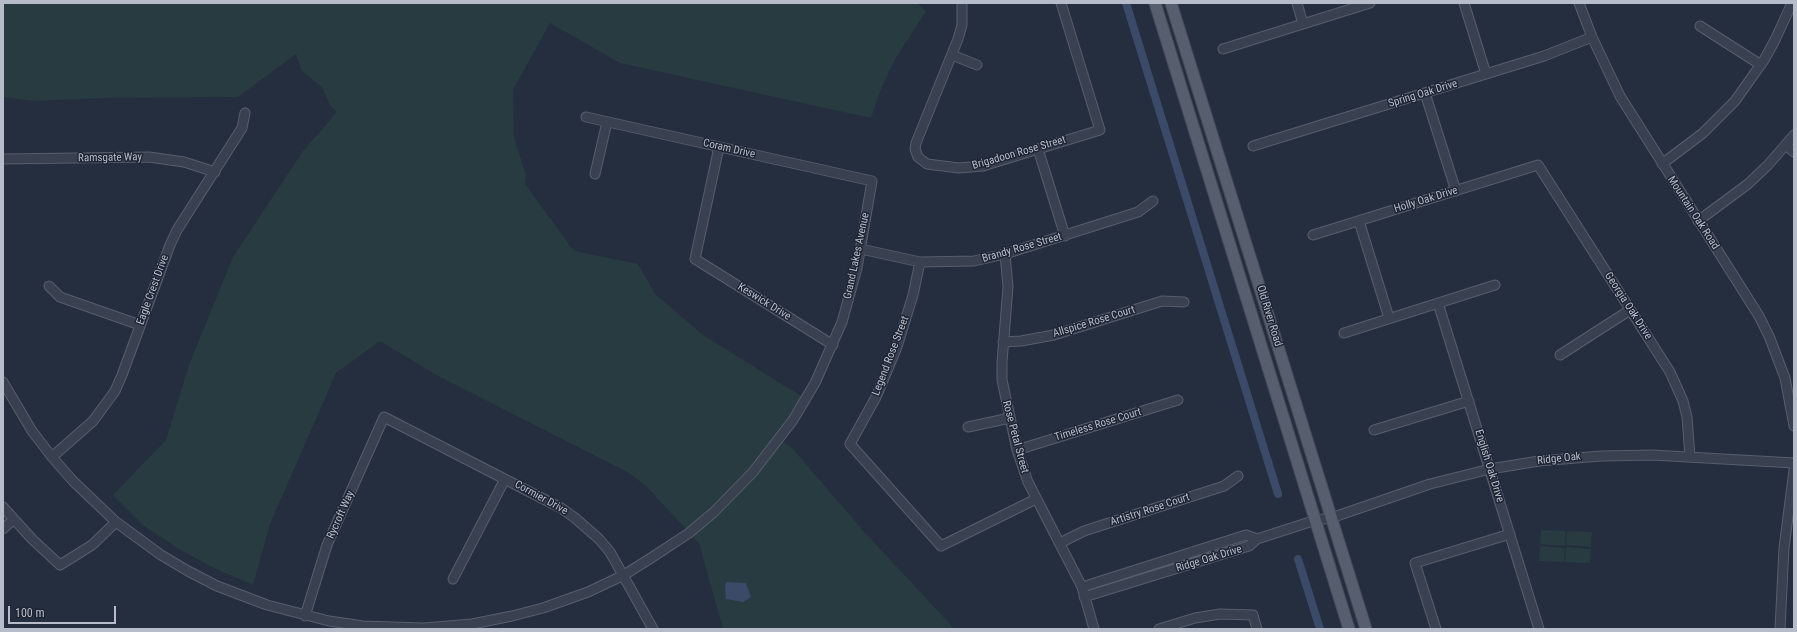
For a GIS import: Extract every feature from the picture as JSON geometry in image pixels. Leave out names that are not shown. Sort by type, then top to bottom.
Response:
[{"type":"main road","name":"Old River Road","points":[[1155,3],[1349,629]]},
{"type":"main road","name":"Old River Road","points":[[1171,3],[1366,629]]},
{"type":"street","points":[[962,3],[962,25],[952,55],[977,65]]},
{"type":"street","name":"Brigadoon Rose Street","points":[[952,55],[916,143],[917,155],[927,164],[946,168],[971,168],[1100,130],[1062,3]]},
{"type":"street","points":[[1297,3],[1303,24]]},
{"type":"street","points":[[1223,49],[1370,3]]},
{"type":"street","points":[[1464,3],[1486,74]]},
{"type":"street","name":"Mountain Oak Road","points":[[1579,3],[1592,37],[1620,96],[1759,316],[1769,336],[1785,378],[1794,426]]},
{"type":"street","points":[[1662,164],[1685,148],[1720,118],[1740,94],[1761,65],[1775,40],[1792,3]]},
{"type":"street","points":[[1700,26],[1761,65]]},
{"type":"street","name":"Spring Oak Drive","points":[[1253,146],[1544,56],[1592,37]]},
{"type":"street","points":[[1425,93],[1456,191]]},
{"type":"street","name":"Eagle Crest Drive","points":[[52,457],[80,433],[104,408],[122,375],[177,230],[242,128],[245,113]]},
{"type":"street","name":"Coram Drive","points":[[586,118],[872,181]]},
{"type":"street","points":[[595,174],[607,122]]},
{"type":"street","points":[[1698,221],[1748,184],[1794,135]]},
{"type":"street","points":[[1786,145],[1794,152]]},
{"type":"street","name":"Keswick Drive","points":[[720,147],[695,259],[833,345]]},
{"type":"street","points":[[1038,149],[1065,236]]},
{"type":"street","name":"Ramsgate Way","points":[[3,159],[149,157],[184,162],[215,172]]},
{"type":"street","name":"Holly Oak Drive","points":[[1313,235],[1538,165]]},
{"type":"street","name":"Georgia Oak Drive","points":[[1538,165],[1676,384],[1687,417],[1690,457]]},
{"type":"street","name":"Grand Lakes Avenue","points":[[3,382],[29,426],[52,457],[73,481],[116,522],[161,555],[217,586],[266,605],[305,616],[363,627],[424,628],[489,625],[566,600],[624,575],[689,533],[718,508],[753,472],[780,439],[801,408],[833,345],[851,292],[861,249],[872,181]]},
{"type":"street","name":"Brandy Rose Street","points":[[861,249],[920,262],[974,261],[1005,254],[1138,212],[1153,201]]},
{"type":"street","points":[[1359,221],[1389,318]]},
{"type":"street","name":"Rose Petal Street","points":[[1005,254],[1008,287],[1003,342],[1002,380],[1017,450],[1026,477],[1036,499],[1082,587],[1094,629]]},
{"type":"street","name":"Legend Rose Street","points":[[920,262],[913,295],[897,347],[876,397],[850,444],[941,546],[1036,499]]},
{"type":"street","points":[[1344,332],[1495,285]]},
{"type":"street","points":[[50,286],[60,297],[140,325]]},
{"type":"street","name":"Allspice Rose Court","points":[[1003,342],[1043,337],[1162,301],[1184,302]]},
{"type":"street","name":"English Oak Drive","points":[[1438,303],[1539,629]]},
{"type":"street","points":[[1560,355],[1630,310]]},
{"type":"street","name":"Timeless Rose Court","points":[[1017,450],[1178,400]]},
{"type":"street","points":[[1374,430],[1468,401]]},
{"type":"street","name":"Cormier Drive","points":[[384,417],[505,479],[575,518],[600,540],[624,575],[653,629]]},
{"type":"street","name":"Rycroft Way","points":[[305,616],[327,545],[384,417]]},
{"type":"street","points":[[968,427],[1010,418]]},
{"type":"street","name":"Ridge Oak","points":[[1331,518],[1430,484],[1490,469],[1576,457],[1633,455],[1794,463]]},
{"type":"street","points":[[1780,629],[1784,548],[1794,470]]},
{"type":"street","name":"Artistry Rose Court","points":[[1060,543],[1084,531],[1224,486],[1238,476]]},
{"type":"street","points":[[453,579],[505,479]]},
{"type":"street","points":[[3,506],[60,565],[92,546],[116,522]]},
{"type":"street","name":"Ridge Oak Drive","points":[[1084,597],[1249,546],[1257,539],[1316,520],[1331,518]]},
{"type":"street","points":[[3,529],[14,519]]},
{"type":"street","points":[[1436,629],[1415,563],[1510,534]]},
{"type":"street","name":"Ridge Oak Drive","points":[[1082,587],[1246,535],[1257,539]]},
{"type":"street","points":[[1159,629],[1207,615],[1253,615],[1257,629]]},
{"type":"green space","points":[[3,3],[917,3],[926,11],[894,61],[881,89],[871,118],[620,63],[550,23],[513,90],[514,138],[526,175],[525,184],[574,251],[638,264],[655,294],[703,335],[806,399],[780,439],[792,448],[867,535],[951,625],[953,629],[723,629],[699,543],[646,486],[629,473],[438,376],[380,341],[336,373],[270,524],[253,585],[214,568],[179,549],[144,526],[113,495],[166,440],[189,365],[233,257],[303,151],[337,112],[330,105],[322,87],[302,71],[296,54],[238,97],[103,98],[33,101],[3,97]]},
{"type":"green space","points":[[1541,530],[1566,531],[1565,546],[1540,544]]},
{"type":"green space","points":[[1567,531],[1592,532],[1591,547],[1566,545]]},
{"type":"green space","points":[[1540,546],[1565,548],[1564,562],[1539,561]]},
{"type":"green space","points":[[1566,547],[1591,549],[1590,563],[1565,562]]},
{"type":"water","points":[[726,582],[746,583],[751,597],[743,602],[726,599]]},
{"type":"waterway","points":[[1126,3],[1278,494]]},
{"type":"waterway","points":[[1298,559],[1320,629]]}]
